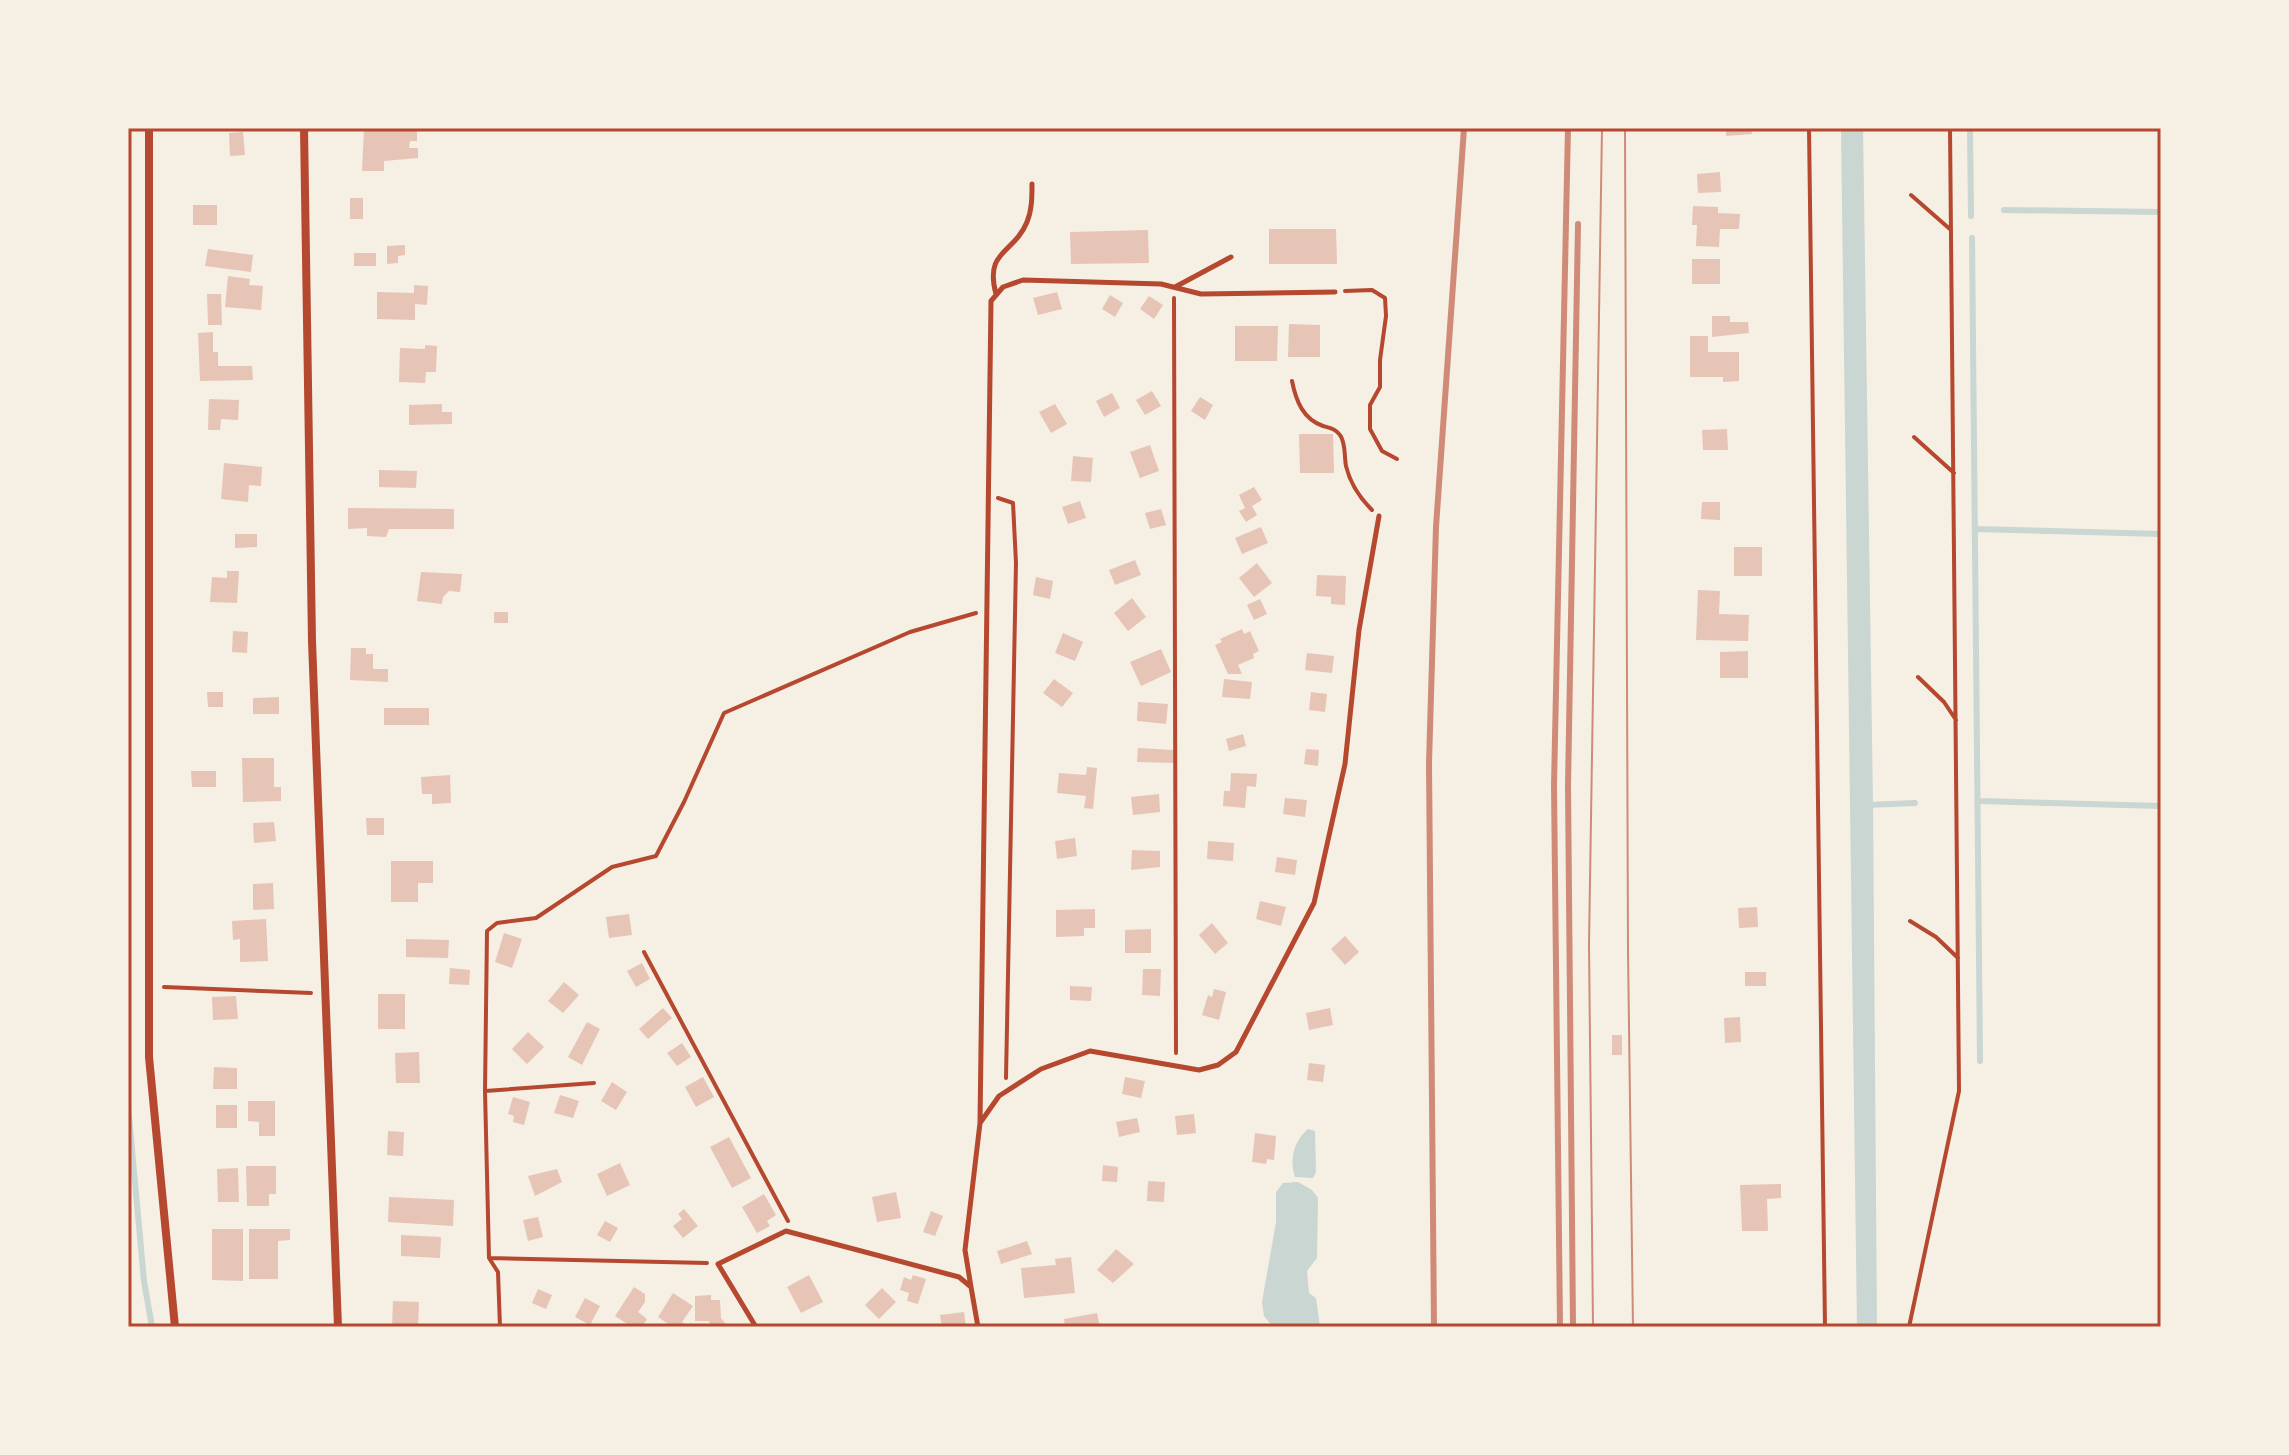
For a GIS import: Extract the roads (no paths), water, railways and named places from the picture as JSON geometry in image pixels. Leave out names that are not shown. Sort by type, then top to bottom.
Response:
[{"type":"street","points":[[149,128],[149,1057],[175,1327]]},
{"type":"street","points":[[304,128],[312,625],[338,1327]]},
{"type":"lane","points":[[996,295],[993,269],[996,259],[1027,224],[1032,184]]},
{"type":"lane","points":[[1174,287],[1231,257]]},
{"type":"lane","points":[[978,1327],[965,1250],[980,1123],[991,301],[1003,287],[1023,280],[1161,284],[1201,294],[1335,292]]},
{"type":"lane","points":[[980,1123],[999,1096],[1041,1069],[1090,1051],[1199,1070],[1218,1065],[1236,1052],[1314,903],[1345,764],[1359,630],[1379,516]]},
{"type":"lane","points":[[756,1327],[718,1264],[786,1231],[959,1277],[971,1287]]},
{"type":"waterway","points":[[1970,128],[1971,216]]},
{"type":"waterway","points":[[2004,210],[2161,212]]},
{"type":"waterway","points":[[1972,238],[1980,1061]]},
{"type":"waterway","points":[[1976,529],[2161,534]]},
{"type":"waterway","points":[[1978,801],[2161,806]]},
{"type":"waterway","points":[[1867,805],[1915,803]]},
{"type":"waterway","points":[[128,1106],[144,1281],[152,1327]]},
{"type":"tram line","points":[[1593,1327],[1589,944],[1602,128]]},
{"type":"tram line","points":[[1625,128],[1628,951],[1633,1327]]},
{"type":"railway","points":[[1434,1327],[1429,763],[1436,527],[1464,128]]},
{"type":"railway","points":[[1560,1327],[1554,785],[1568,128]]},
{"type":"railway","points":[[1573,1327],[1568,786],[1578,224]]}]
